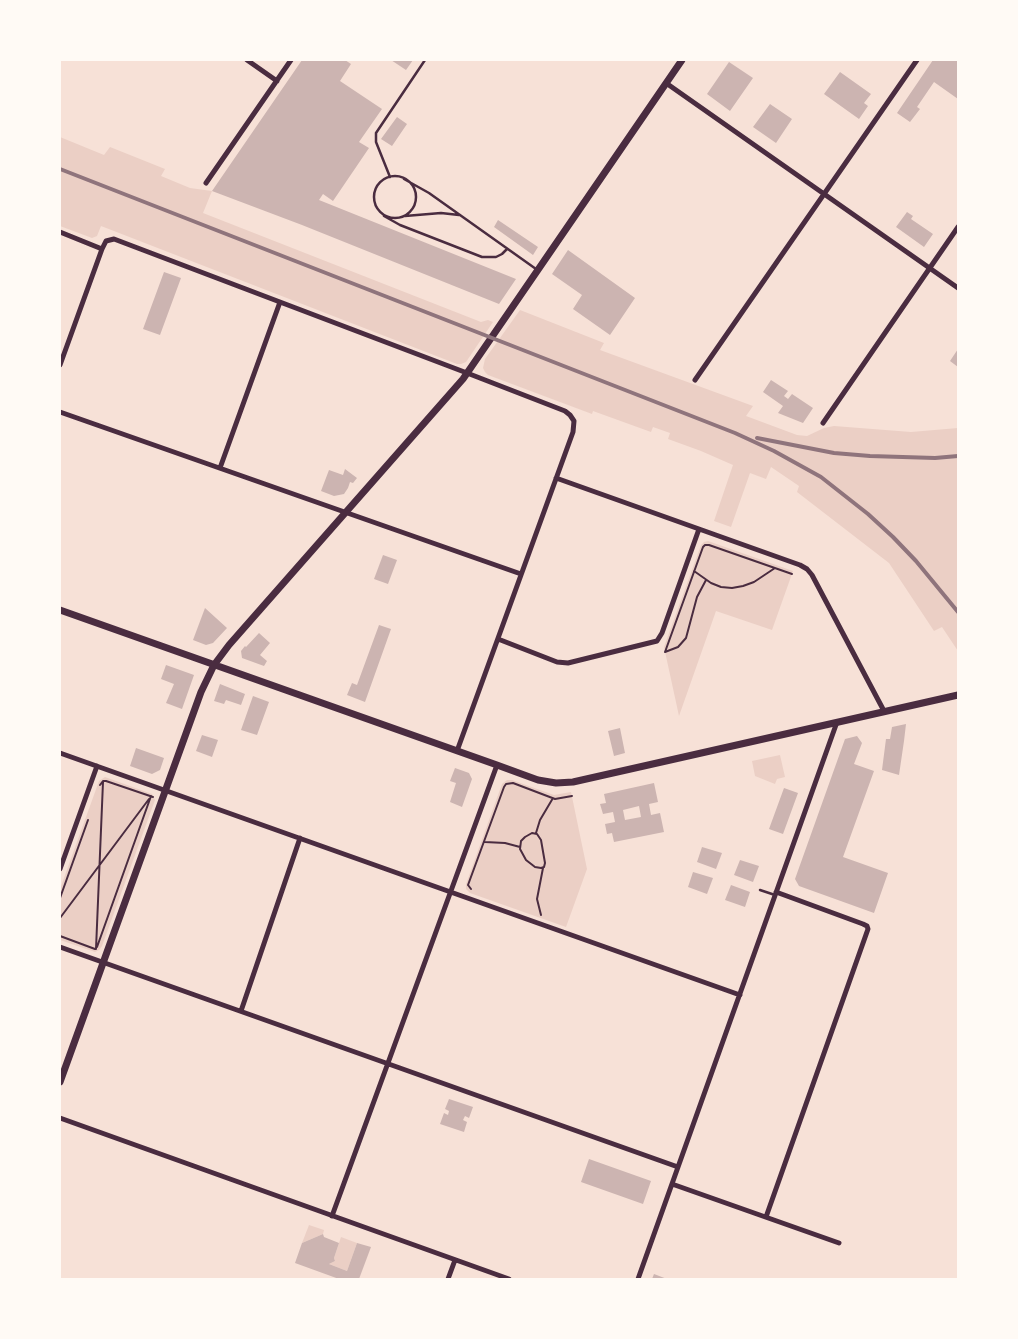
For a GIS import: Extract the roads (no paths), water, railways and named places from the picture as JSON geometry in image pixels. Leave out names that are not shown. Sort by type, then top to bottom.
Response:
[{"type":"main road","points":[[60,1082],[201,692],[214,666],[229,644],[458,385],[682,60]]},
{"type":"main road","points":[[60,610],[214,666],[547,782],[565,783],[958,695]]},
{"type":"street","points":[[247,60],[277,80]]},
{"type":"street","points":[[206,184],[291,60]]},
{"type":"street","points":[[695,380],[917,60]]},
{"type":"street","points":[[666,83],[958,288]]},
{"type":"street","points":[[823,423],[958,227]]},
{"type":"street","points":[[60,232],[102,249]]},
{"type":"street","points":[[60,365],[104,243],[108,239],[114,238],[565,411],[573,419],[573,432],[457,751]]},
{"type":"street","points":[[220,468],[280,302]]},
{"type":"street","points":[[60,412],[521,574]]},
{"type":"street","points":[[556,478],[807,569],[812,575],[884,711]]},
{"type":"street","points":[[498,639],[557,662],[568,663],[652,643],[658,639],[663,630],[699,529]]},
{"type":"street","points":[[638,1279],[837,722]]},
{"type":"street","points":[[60,753],[740,995]]},
{"type":"street","points":[[332,1216],[498,765]]},
{"type":"street","points":[[60,869],[97,766]]},
{"type":"street","points":[[241,1011],[300,838]]},
{"type":"street","points":[[766,1218],[868,928],[863,924],[776,894]]},
{"type":"street","points":[[60,946],[678,1166]]},
{"type":"street","points":[[60,1118],[509,1279]]},
{"type":"street","points":[[672,1184],[839,1243]]},
{"type":"street","points":[[448,1279],[455,1260]]},
{"type":"lane","points":[[390,177],[376,142],[376,133],[426,60]]},
{"type":"lane","points":[[507,249],[496,257],[482,257],[403,226],[384,216],[377,209],[374,200],[375,190],[381,182],[390,177],[394,176],[404,179],[430,192],[537,270]]},
{"type":"lane","points":[[404,179],[412,185],[416,195],[412,210],[404,216]]},
{"type":"lane","points":[[384,216],[394,218],[442,213],[460,215]]},
{"type":"lane","points":[[760,890],[776,894]]},
{"type":"railway","points":[[60,169],[735,433],[774,451],[821,477],[868,514],[916,561],[958,612]]},
{"type":"railway","points":[[757,438],[834,453],[935,458],[958,456]]}]
